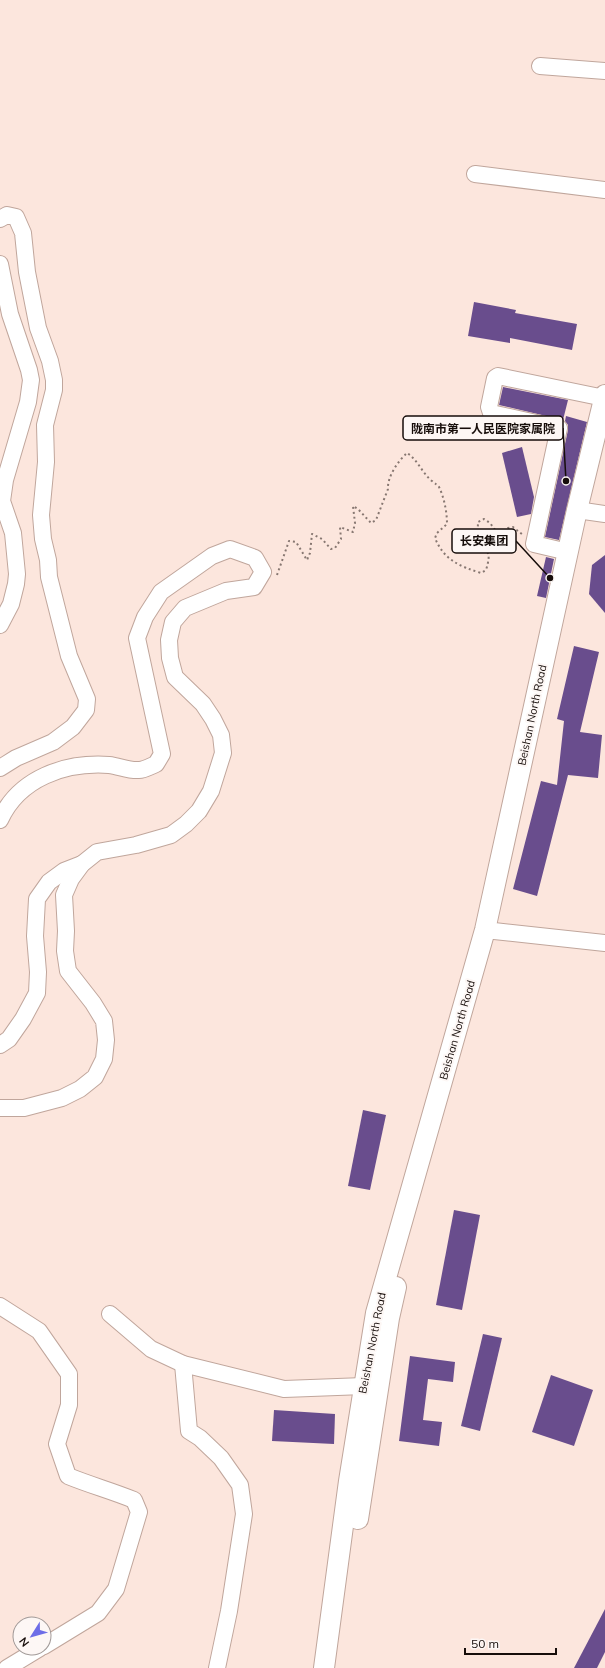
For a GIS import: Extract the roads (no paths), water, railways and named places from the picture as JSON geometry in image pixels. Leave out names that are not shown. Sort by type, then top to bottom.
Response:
[{"type":"main road","name":"Beishan North Road","points":[[324,1668],[349,1481],[376,1313],[491,931],[568,552],[590,512],[605,396]]},
{"type":"main road","name":"Beishan North Road","points":[[338,1668],[363,1481],[389,1318],[411,1219],[491,931],[605,445]]},
{"type":"street","points":[[540,66],[605,70]]},
{"type":"street","points":[[475,174],[605,190]]},
{"type":"street","points":[[0,219],[7,215],[16,217],[23,233],[27,272],[38,328],[50,360],[53,374],[54,390],[45,425],[46,462],[41,515],[43,539],[48,560],[49,577],[69,656],[87,699],[86,710],[73,727],[52,742],[16,758],[0,768]]},
{"type":"street","points":[[0,264],[10,314],[31,380],[28,402],[5,480],[2,500],[13,533],[17,574],[11,604],[0,625]]},
{"type":"street","points":[[568,552],[534,544],[559,428],[491,413],[489,407],[495,378],[498,376],[605,396]]},
{"type":"street","points":[[0,820],[6,807],[18,793],[36,780],[53,771],[71,767],[108,765],[140,770],[156,764],[162,754],[137,638],[145,616],[161,592],[212,556],[230,549],[255,558],[263,572],[254,588],[226,591],[185,608],[173,622],[169,640],[170,658],[175,677],[203,704],[221,735],[223,753],[211,791],[199,811],[186,824],[171,835],[136,845],[98,852],[82,864],[64,871],[49,882],[37,899],[35,936],[38,972],[37,993],[23,1019],[9,1039],[0,1045]]},
{"type":"street","points":[[0,1108],[24,1108],[62,1098],[80,1089],[95,1077],[104,1059],[106,1040],[104,1021],[93,1003],[68,971],[65,951],[66,932],[64,895],[71,879],[82,864]]},
{"type":"street","points":[[491,931],[605,943]]},
{"type":"street","points":[[0,1306],[39,1332],[69,1374],[69,1405],[57,1444],[68,1476],[97,1488],[114,1491],[134,1500],[139,1512],[116,1589],[98,1613],[52,1641]]},
{"type":"street","points":[[110,1314],[152,1349],[183,1364],[284,1389],[364,1386]]},
{"type":"street","points":[[183,1364],[189,1431],[200,1438],[222,1458],[240,1485],[244,1514],[229,1612],[217,1668]]},
{"type":"street","points":[[7,1668],[27,1656]]},
{"type":"place","name":"陇南市第一人民医院家属院","points":[[566,481]]},
{"type":"place","name":"长安集团","points":[[550,578]]}]
